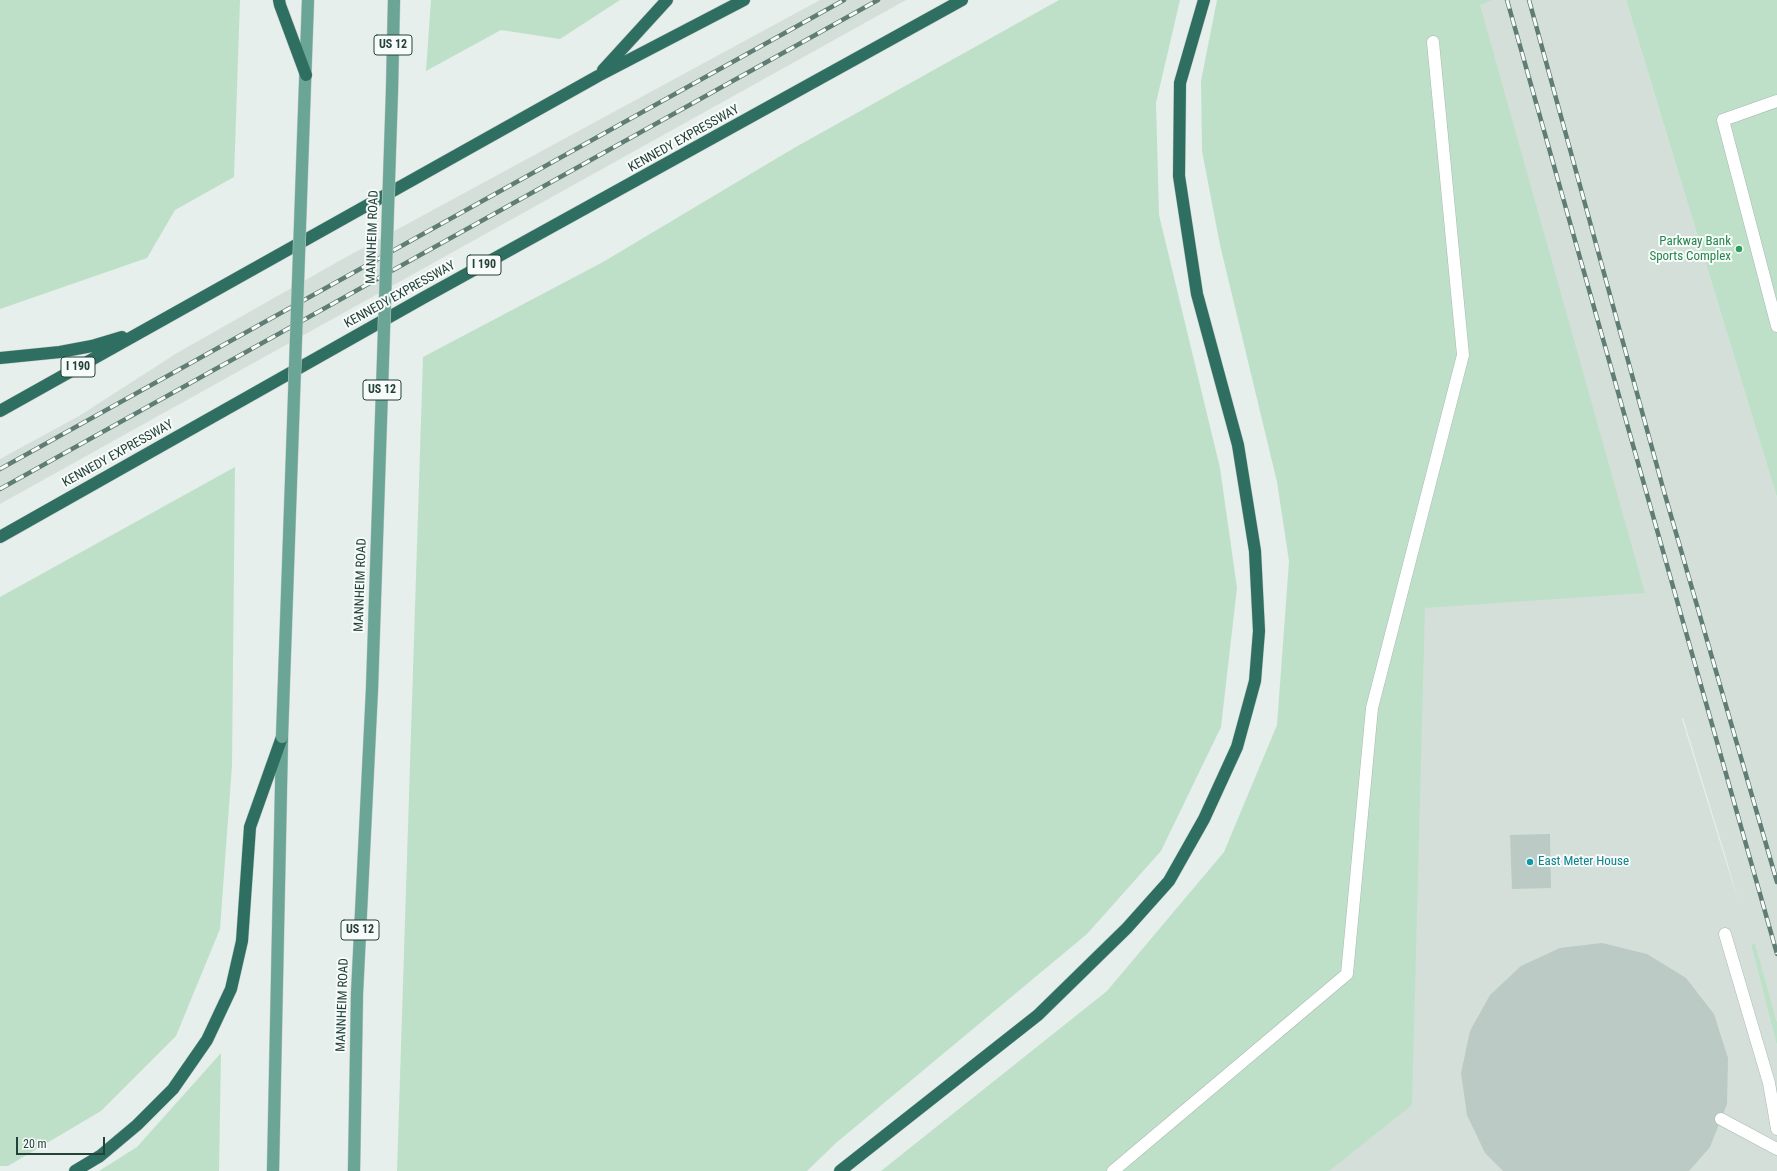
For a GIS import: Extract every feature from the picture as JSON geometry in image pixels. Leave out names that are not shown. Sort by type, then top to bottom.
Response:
[{"type":"highway","points":[[279,0],[306,75]]},
{"type":"highway","points":[[598,76],[667,0]]},
{"type":"highway","name":"I 190","points":[[0,411],[598,76],[744,0]]},
{"type":"highway","name":"KENNEDY EXPRESSWAY","points":[[2,536],[423,298],[962,0]]},
{"type":"highway","points":[[840,1171],[1038,1015],[1127,928],[1169,881],[1204,819],[1237,747],[1256,674],[1260,631],[1255,552],[1238,445],[1197,294],[1180,176],[1180,83],[1204,0]]},
{"type":"highway","points":[[0,358],[27,357],[92,346],[157,324]]},
{"type":"highway","points":[[75,1171],[105,1152],[137,1125],[173,1089],[207,1040],[231,989],[242,941],[250,827],[282,737]]},
{"type":"main road","points":[[273,1171],[282,737],[308,0]]},
{"type":"main road","name":"MANNHEIM ROAD","points":[[354,1171],[357,994],[372,689],[394,0]]},
{"type":"street","points":[[1113,1171],[1347,974],[1372,708],[1463,355],[1433,42]]},
{"type":"street","points":[[1777,101],[1723,120],[1777,326]]},
{"type":"street","points":[[1726,934],[1769,1083],[1777,1129]]},
{"type":"street","points":[[1721,1119],[1777,1149]]},
{"type":"shaded area","points":[[820,0],[906,0],[0,504],[0,459],[79,416],[177,353],[339,261]]},
{"type":"shaded area","points":[[1244,0],[1626,0],[1777,498],[1777,1022],[1755,944],[1751,945],[1777,1046],[1777,1171],[927,1171],[1234,884],[1300,718],[1307,521]],"holes":[[[1683,718],[1739,904],[1682,719]]]},
{"type":"green space","points":[[0,0],[240,0],[234,177],[175,210],[147,258],[0,309]]},
{"type":"green space","points":[[431,0],[620,0],[560,39],[501,30],[426,71]]},
{"type":"green space","points":[[1059,0],[1180,0],[1156,103],[1159,215],[1220,468],[1237,588],[1221,727],[1161,851],[1087,934],[836,1143],[807,1171],[397,1171],[423,357],[603,262],[794,148]]},
{"type":"green space","points":[[1217,0],[1493,0],[1480,5],[1645,593],[1425,608],[1412,1105],[1329,1171],[881,1171],[1107,991],[1224,852],[1277,725],[1289,561],[1277,482],[1220,245],[1202,151],[1201,81]]},
{"type":"green space","name":"Parkway Bank Sports Complex","points":[[1626,0],[1777,0],[1777,498]]},
{"type":"green space","points":[[235,467],[232,765],[220,929],[176,1036],[101,1111],[8,1166],[0,1166],[0,597]]},
{"type":"green space","points":[[1755,943],[1777,1022],[1777,1046],[1751,945]]},
{"type":"green space","points":[[221,1053],[219,1171],[99,1171],[137,1147]]},
{"type":"building","name":"East Meter House","points":[[1550,834],[1551,888],[1512,889],[1510,835]]},
{"type":"building","points":[[1602,943],[1647,954],[1686,978],[1714,1014],[1728,1058],[1727,1104],[1710,1147],[1689,1171],[1503,1171],[1485,1153],[1467,1115],[1461,1073],[1470,1031],[1490,995],[1521,966],[1560,948]]},
{"type":"railway","points":[[0,469],[844,0]]},
{"type":"railway","points":[[0,489],[878,0]]},
{"type":"railway","points":[[1507,0],[1777,954]]},
{"type":"railway","points":[[1529,0],[1663,488],[1777,882]]},
{"type":"place","name":"Parkway Bank Sports Complex","points":[[1739,249]]},
{"type":"place","name":"East Meter House","points":[[1530,862]]}]
